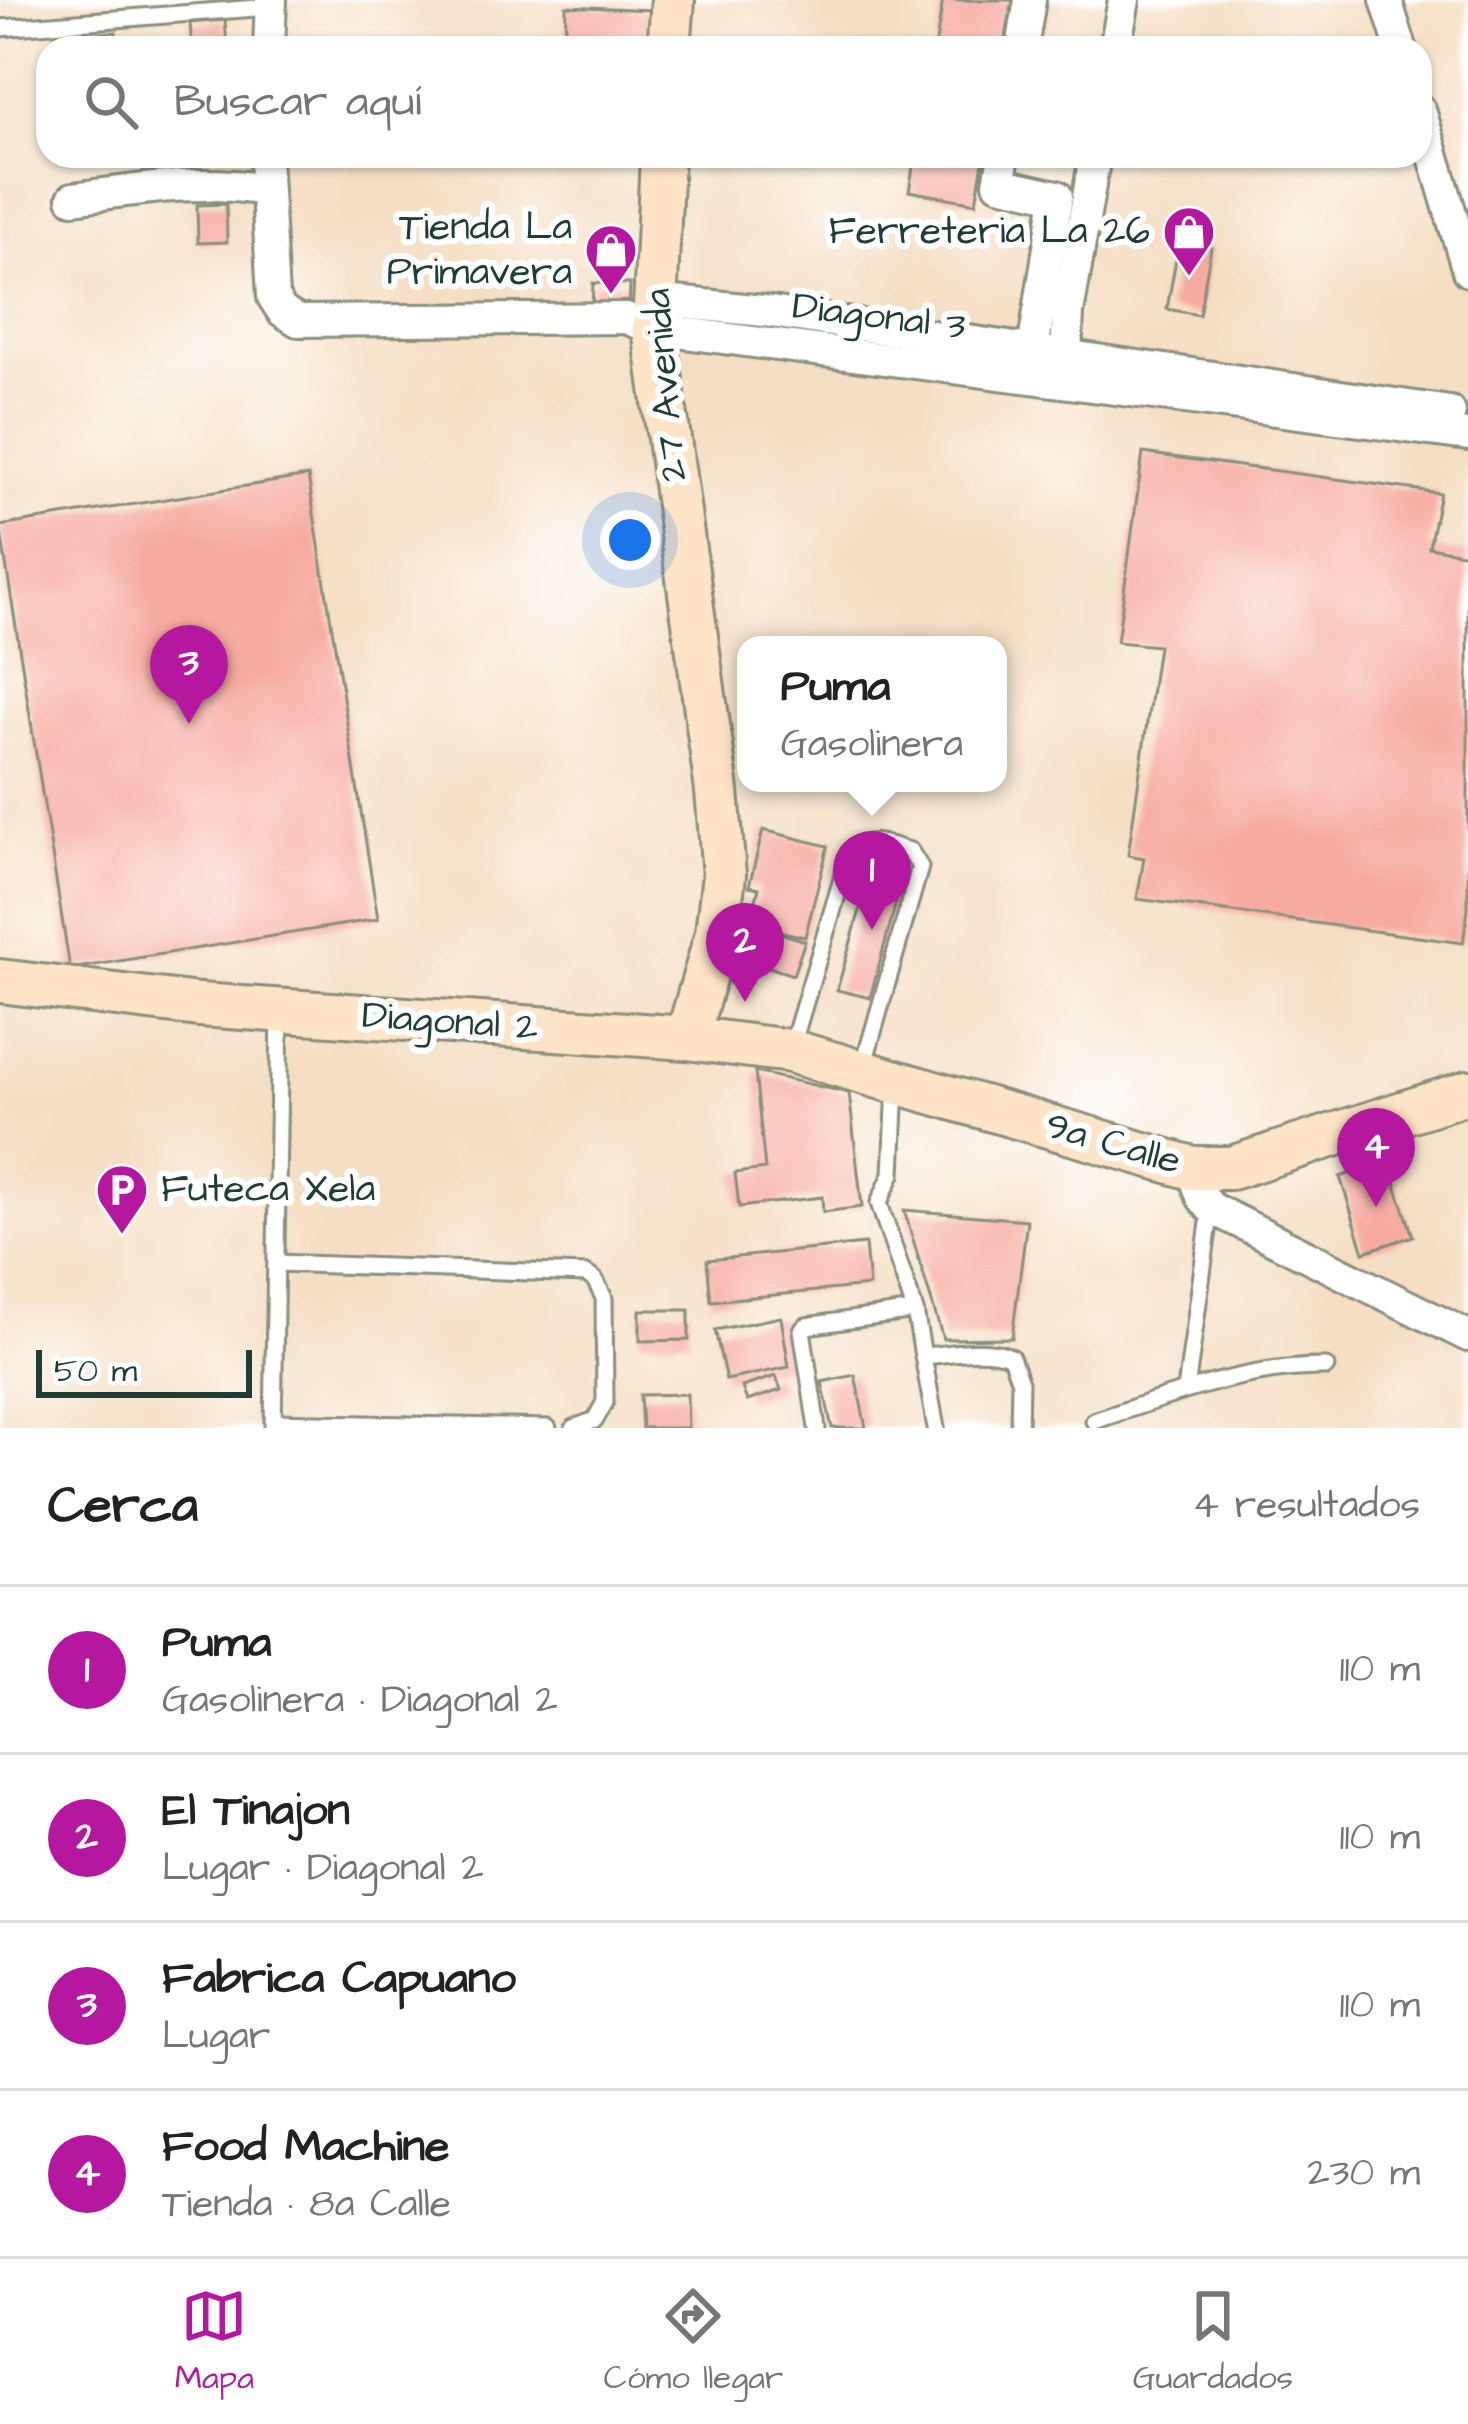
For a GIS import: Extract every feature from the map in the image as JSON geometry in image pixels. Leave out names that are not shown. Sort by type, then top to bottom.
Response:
[{"type":"main road","points":[[670,36],[673,0]]},
{"type":"main road","name":"27 Avenida","points":[[661,168],[654,314],[724,874],[717,933],[687,1038]]},
{"type":"main road","name":"Diagonal 2","points":[[0,981],[158,1001],[687,1038],[790,1051],[879,1075]]},
{"type":"main road","name":"9a Calle","points":[[879,1075],[1192,1168],[1231,1168],[1468,1092]]},
{"type":"street","points":[[1024,36],[1030,0]]},
{"type":"street","points":[[1117,36],[1124,0]]},
{"type":"street","points":[[1385,0],[1396,36]]},
{"type":"street","points":[[269,36],[270,4]]},
{"type":"street","points":[[1432,137],[1457,192],[1468,271]]},
{"type":"street","points":[[73,198],[166,186],[218,184],[265,190],[265,168]]},
{"type":"street","points":[[1002,168],[999,183],[1057,196],[1034,350]]},
{"type":"street","points":[[1066,356],[1093,168]]},
{"type":"street","name":"Diagonal 3","points":[[265,190],[273,297],[282,311],[312,324],[764,311],[1468,415]]},
{"type":"street","name":"Diagonal 3","points":[[654,314],[1468,436]]},
{"type":"street","points":[[1192,1168],[1211,1208],[1468,1336]]},
{"type":"lane","points":[[0,28],[270,4]]},
{"type":"lane","points":[[790,1051],[850,852],[858,844],[876,842],[910,851],[920,867],[879,1075],[892,1174],[879,1203],[915,1311],[936,1428]]},
{"type":"lane","points":[[280,1010],[273,1425],[548,1428]]},
{"type":"lane","points":[[1186,1390],[1211,1208]]},
{"type":"lane","points":[[277,1263],[586,1274],[604,1298],[605,1402],[595,1420],[574,1428]]},
{"type":"lane","points":[[817,1428],[802,1330],[915,1311]]},
{"type":"lane","points":[[924,1356],[965,1352],[1012,1357],[1020,1382],[1019,1428]]},
{"type":"lane","points":[[1094,1421],[1264,1370],[1326,1367]]},
{"type":"building","points":[[943,0],[1013,0],[1006,36],[937,36]]},
{"type":"building","points":[[566,6],[650,10],[649,36],[565,36]]},
{"type":"building","points":[[225,20],[226,36],[191,36],[190,23]]},
{"type":"building","points":[[116,32],[116,36],[73,36]]},
{"type":"building","points":[[913,168],[982,168],[976,203],[909,191]]},
{"type":"building","points":[[226,204],[227,242],[198,243],[197,205]]},
{"type":"building","name":"Ferreteria La 26","points":[[1179,242],[1211,248],[1199,315],[1167,309]]},
{"type":"building","name":"Tienda La Primavera","points":[[593,283],[630,284],[629,309],[592,308]]},
{"type":"building","points":[[1143,453],[1440,493],[1429,547],[1468,554],[1468,909],[1463,943],[1137,899],[1144,858],[1128,855],[1158,646],[1117,642]]},
{"type":"building","points":[[308,476],[378,919],[70,969],[0,526]]},
{"type":"building","points":[[763,830],[828,846],[805,937],[765,928],[805,941],[793,975],[745,959],[756,925],[750,924],[759,888],[749,886]]},
{"type":"building","points":[[874,861],[905,870],[870,998],[837,990]]},
{"type":"building","points":[[739,958],[748,975],[730,983],[722,967]]},
{"type":"building","points":[[755,1072],[849,1093],[862,1207],[823,1212],[822,1197],[739,1207],[735,1173],[765,1169]]},
{"type":"building","points":[[1388,1161],[1413,1236],[1364,1252],[1340,1177]]},
{"type":"building","points":[[904,1210],[1027,1220],[1012,1338],[943,1339]]},
{"type":"building","points":[[865,1244],[869,1286],[711,1301],[707,1260]]},
{"type":"building","points":[[640,1310],[689,1310],[689,1340],[640,1341]]},
{"type":"building","points":[[781,1317],[789,1367],[726,1380],[715,1330]]},
{"type":"building","points":[[855,1375],[866,1428],[832,1428],[822,1382]]},
{"type":"building","points":[[776,1376],[781,1390],[747,1401],[742,1387]]},
{"type":"building","points":[[687,1394],[688,1428],[642,1428],[640,1395]]},
{"type":"place","name":"Ferreteria La 26","points":[[1189,278]]},
{"type":"place","name":"Tienda La Primavera","points":[[611,296]]},
{"type":"place","name":"Fabrica Capuano","points":[[189,724]]},
{"type":"place","name":"Puma","points":[[872,930]]},
{"type":"place","name":"El Tinajon","points":[[745,1002]]},
{"type":"place","name":"Food Machine","points":[[1376,1207]]},
{"type":"place","name":"Futeca Xela","points":[[122,1236]]}]
